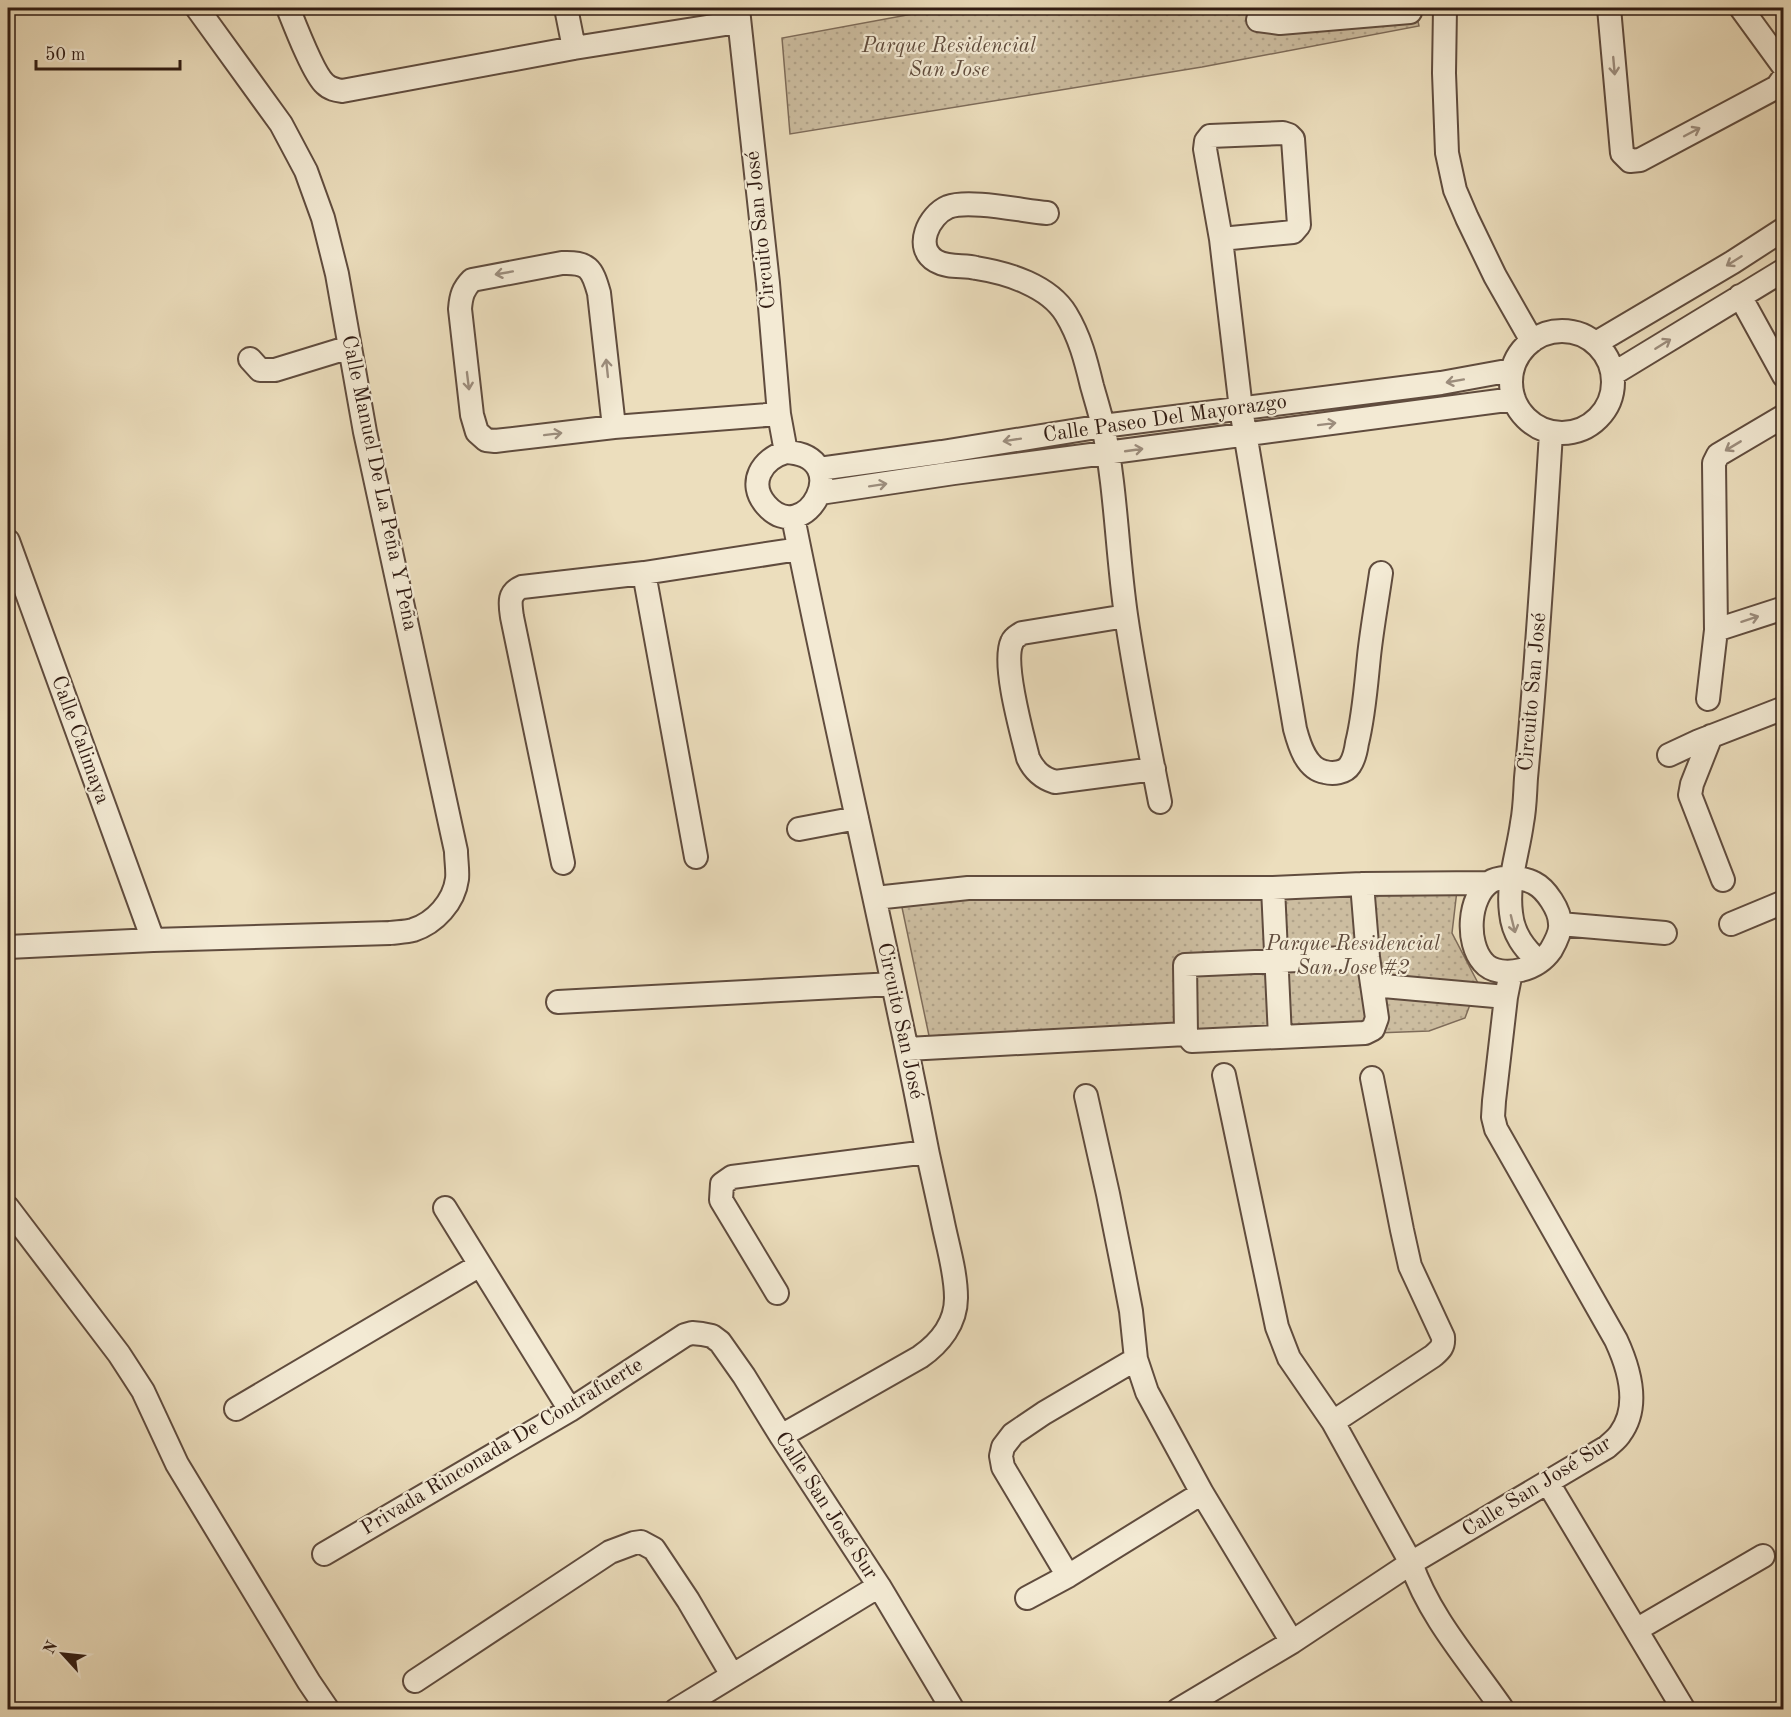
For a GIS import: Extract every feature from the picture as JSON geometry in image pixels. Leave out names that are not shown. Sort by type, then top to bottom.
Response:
[{"type":"street","name":"Calle Manuel De La Peña Y Peña","points":[[8,947],[390,933],[413,930],[433,919],[448,904],[458,878],[456,851],[365,432],[337,274],[326,230],[306,171],[281,124],[197,8]]},
{"type":"street","points":[[288,8],[318,75],[327,86],[342,91],[738,15]]},
{"type":"street","points":[[566,8],[574,48]]},
{"type":"street","points":[[1445,8],[1444,73],[1448,153],[1455,190],[1495,276],[1532,340]]},
{"type":"street","points":[[1610,8],[1622,153],[1630,161],[1640,160],[1778,87],[1784,77]]},
{"type":"street","points":[[1741,8],[1784,68]]},
{"type":"street","points":[[1258,20],[1280,22],[1410,12]]},
{"type":"street","name":"Circuito San José","points":[[738,15],[768,283],[779,414],[786,452]]},
{"type":"street","points":[[1221,239],[1293,232],[1299,225],[1293,139],[1289,135],[1210,136],[1206,141],[1205,149],[1221,239],[1243,422],[1295,729],[1301,749],[1311,763],[1327,773],[1345,770],[1351,765],[1355,752],[1361,727],[1381,573]]},
{"type":"street","points":[[1047,213],[967,203],[949,207],[935,215],[930,221],[924,243],[930,256],[936,261],[977,268],[1022,280],[1044,291],[1063,309],[1072,324],[1083,352],[1105,439],[1126,616],[1160,802]]},
{"type":"street","points":[[1596,343],[1784,229]]},
{"type":"street","points":[[614,426],[599,292],[594,274],[588,268],[575,262],[562,263],[472,280],[465,287],[461,295],[460,309],[472,415],[477,432],[486,440],[495,441],[614,426],[779,414]]},
{"type":"street","points":[[1613,374],[1784,270]]},
{"type":"street","points":[[1740,296],[1784,376]]},
{"type":"street","points":[[1565,331],[1581,334],[1596,343],[1604,352],[1613,374],[1613,391],[1607,407],[1597,420],[1584,429],[1568,434],[1551,433],[1532,424],[1524,417],[1518,409],[1511,390],[1512,370],[1523,349],[1532,340],[1548,333],[1565,331]]},
{"type":"street","points":[[250,359],[260,370],[275,370],[350,347]]},
{"type":"street","name":"Calle Paseo Del Mayorazgo","points":[[1243,422],[1512,370]]},
{"type":"street","name":"Calle Paseo Del Mayorazgo","points":[[819,469],[942,452],[1105,439],[1243,422],[1514,399]]},
{"type":"street","points":[[1708,699],[1716,630],[1715,460],[1718,455],[1784,416]]},
{"type":"street","name":"Circuito San José","points":[[1539,963],[1517,937],[1512,923],[1510,896],[1525,798],[1537,657],[1551,433]]},
{"type":"street","name":"Calle Paseo Del Mayorazgo","points":[[820,493],[954,473],[1105,439]]},
{"type":"street","points":[[796,452],[813,461],[819,469],[822,481],[820,493],[809,510],[793,517],[778,514],[761,498],[758,486],[759,474],[765,463],[775,455],[796,452]]},
{"type":"street","name":"Circuito San José","points":[[781,1436],[934,1347],[946,1333],[956,1300],[954,1276],[907,1049],[793,517]]},
{"type":"street","name":"Calle Calimaya","points":[[8,541],[153,940]]},
{"type":"street","points":[[563,863],[515,634],[510,606],[514,590],[522,587],[644,573],[799,549]]},
{"type":"street","points":[[644,573],[696,857]]},
{"type":"street","points":[[1716,630],[1784,608]]},
{"type":"street","points":[[1126,616],[1022,633],[1014,639],[1011,645],[1011,682],[1028,759],[1031,766],[1041,776],[1055,782],[1154,769]]},
{"type":"street","points":[[1669,755],[1784,708]]},
{"type":"street","points":[[1711,736],[1690,795],[1723,880]]},
{"type":"street","points":[[799,829],[857,818]]},
{"type":"street","points":[[874,898],[968,888],[1273,888],[1362,884],[1488,883],[1498,878],[1512,877],[1529,880],[1544,890],[1554,905],[1560,924],[1551,950],[1539,963],[1530,968],[1511,972],[1491,968],[1482,962],[1473,939],[1472,912],[1477,898],[1488,883]]},
{"type":"street","points":[[1362,884],[1368,957],[1377,1018],[1373,1029],[1365,1033],[1192,1041],[1186,1034],[1185,965],[1368,957]]},
{"type":"street","points":[[1273,888],[1280,1037]]},
{"type":"street","points":[[1731,924],[1784,902]]},
{"type":"street","points":[[1560,924],[1665,933]]},
{"type":"street","name":"Calle San José Sur","points":[[1178,1710],[1292,1642],[1411,1563],[1606,1447],[1620,1435],[1628,1421],[1631,1386],[1626,1361],[1496,1130],[1493,1117],[1494,1101],[1511,972]]},
{"type":"street","points":[[558,1002],[893,984]]},
{"type":"street","points":[[1372,984],[1506,997]]},
{"type":"street","points":[[907,1049],[1186,1034]]},
{"type":"street","points":[[1224,1076],[1277,1327],[1289,1358],[1333,1422],[1411,1563],[1419,1587],[1446,1632],[1471,1663],[1503,1710]]},
{"type":"street","points":[[1333,1422],[1433,1356],[1444,1343],[1410,1266],[1372,1078]]},
{"type":"street","points":[[1086,1096],[1131,1311],[1136,1359],[1147,1392],[1203,1493],[1292,1642]]},
{"type":"street","points":[[777,1293],[721,1200],[722,1184],[732,1177],[927,1152]]},
{"type":"street","points":[[445,1208],[570,1410]]},
{"type":"street","points":[[9,1212],[119,1354],[143,1391],[177,1464],[328,1710]]},
{"type":"street","points":[[236,1409],[480,1265]]},
{"type":"street","name":"Calle San José Sur","points":[[679,1340],[692,1333],[712,1336],[720,1342],[879,1586],[953,1710]]},
{"type":"street","name":"Privada Rinconada De Contrafuerte","points":[[324,1554],[570,1410],[679,1340]]},
{"type":"street","points":[[1068,1576],[1012,1483],[1000,1456],[1003,1447],[1013,1434],[1136,1359]]},
{"type":"street","points":[[1548,1482],[1683,1710]]},
{"type":"street","points":[[1027,1598],[1068,1576],[1203,1493]]},
{"type":"street","points":[[415,1681],[610,1552],[641,1542],[654,1549],[688,1600],[732,1675]]},
{"type":"street","points":[[1636,1630],[1763,1556]]},
{"type":"street","points":[[676,1710],[879,1586]]},
{"type":"green space","name":"Parque Residencial San Jose","points":[[945,8],[1415,8],[1419,26],[1202,67],[790,134],[782,38]]},
{"type":"green space","name":"Parque Residencial San Jose #2","points":[[1459,873],[1452,933],[1478,983],[1465,1018],[1429,1031],[932,1050],[900,898]]}]
